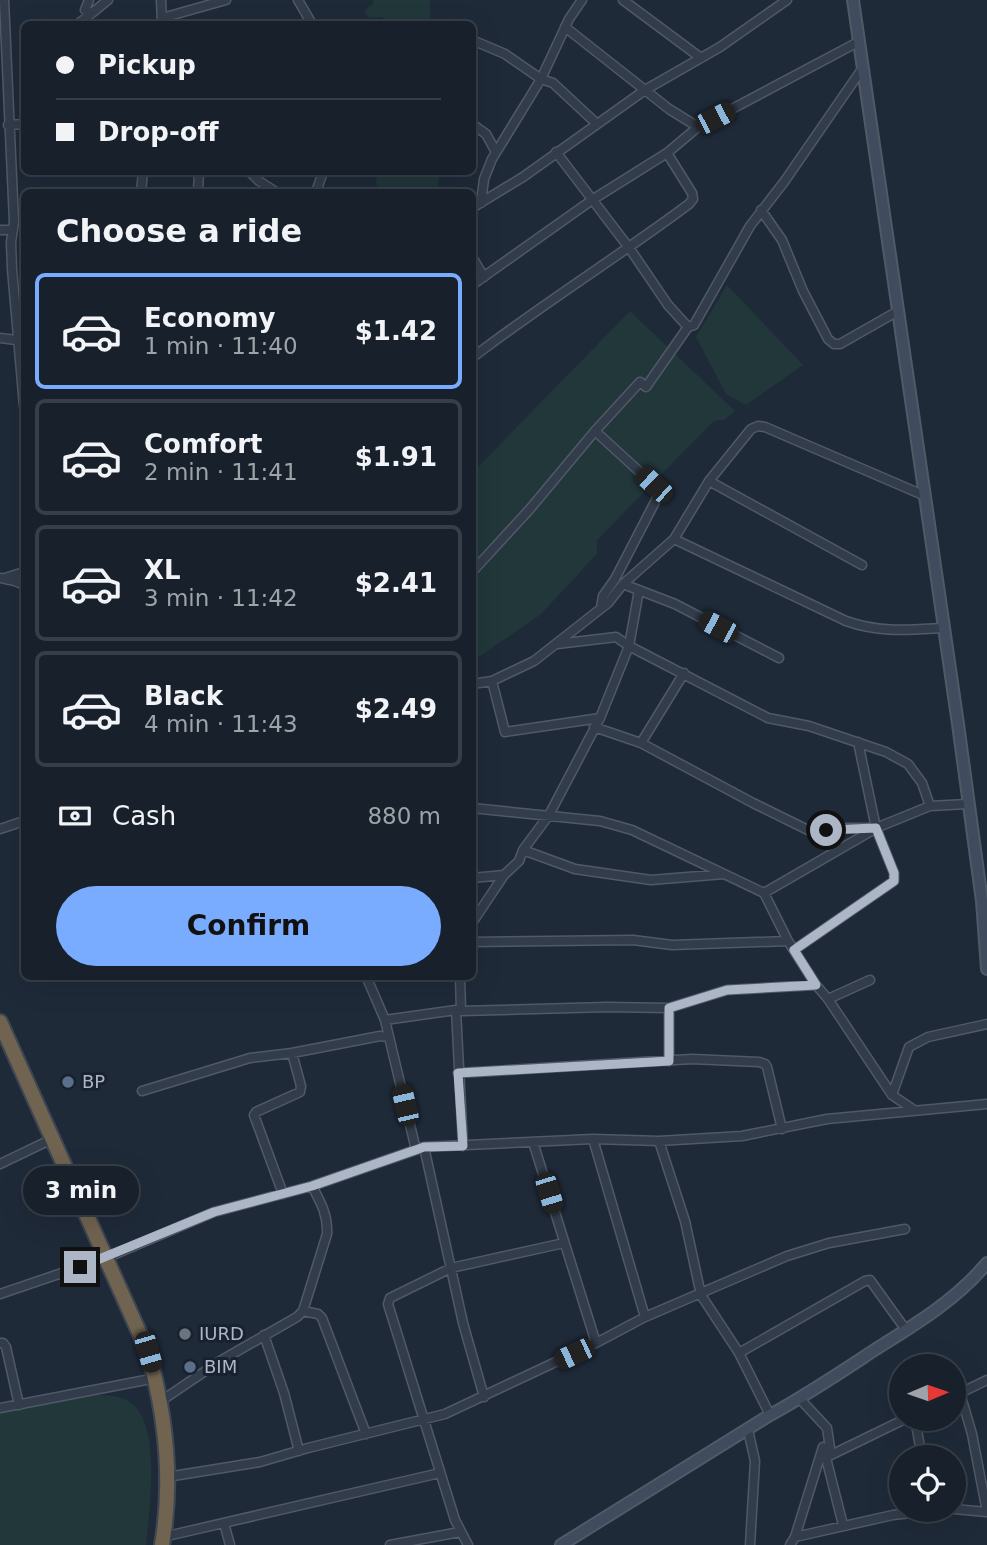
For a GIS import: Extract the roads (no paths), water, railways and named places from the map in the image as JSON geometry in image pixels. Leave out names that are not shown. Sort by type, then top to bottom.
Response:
[{"type":"highway","points":[[1,1026],[141,1333],[156,1378],[161,1401],[167,1477],[163,1541]]},
{"type":"street","points":[[4,0],[13,230],[10,242],[21,334]]},
{"type":"street","points":[[89,0],[85,10],[92,13]]},
{"type":"street","points":[[82,21],[108,0]]},
{"type":"street","points":[[161,0],[162,21],[226,0]]},
{"type":"street","points":[[298,0],[310,21]]},
{"type":"street","points":[[481,203],[484,179],[496,152],[541,79],[565,27],[582,0]]},
{"type":"street","points":[[623,0],[701,58]]},
{"type":"street","points":[[476,206],[645,90],[701,58],[787,0]]},
{"type":"street","points":[[853,0],[982,901],[987,969]]},
{"type":"street","points":[[565,27],[645,90],[698,127]]},
{"type":"street","points":[[476,41],[505,54],[541,79],[553,83],[597,124]]},
{"type":"street","points":[[476,282],[592,200],[667,153],[698,127],[858,42]]},
{"type":"street","points":[[476,568],[640,382],[646,387],[688,327],[694,325],[750,226],[784,182],[862,69]]},
{"type":"street","points":[[8,125],[21,124]]},
{"type":"street","points":[[476,127],[486,134],[496,152]]},
{"type":"street","points":[[556,152],[668,305],[688,327]]},
{"type":"street","points":[[476,356],[533,312],[629,249],[689,204],[693,198],[692,193],[667,153]]},
{"type":"street","points":[[253,175],[271,189]]},
{"type":"street","points":[[761,210],[782,240],[803,291],[828,339],[834,344],[840,344],[898,311]]},
{"type":"street","points":[[0,230],[13,230]]},
{"type":"street","points":[[476,263],[484,276]]},
{"type":"street","points":[[0,338],[21,341]]},
{"type":"street","points":[[476,683],[492,681],[534,661],[601,608],[623,584],[674,540],[709,481],[751,429],[758,426],[923,495]]},
{"type":"street","points":[[595,430],[654,485],[657,493],[627,557],[603,596],[601,608]]},
{"type":"street","points":[[709,481],[862,565]]},
{"type":"street","points":[[674,540],[864,627],[890,631],[943,628]]},
{"type":"street","points":[[1,578],[21,573]]},
{"type":"street","points":[[1,578],[21,583]]},
{"type":"street","points":[[623,584],[675,604],[779,658]]},
{"type":"street","points":[[476,917],[549,816],[600,718],[629,646],[639,590]]},
{"type":"street","points":[[556,644],[608,636],[622,640],[768,718],[809,726],[886,752],[908,764],[922,783],[930,806]]},
{"type":"street","points":[[641,743],[684,673]]},
{"type":"street","points":[[492,681],[505,732],[600,718]]},
{"type":"street","points":[[594,727],[641,743],[810,831],[876,828]]},
{"type":"street","points":[[794,950],[894,881],[894,873],[876,828],[858,742]]},
{"type":"street","points":[[764,893],[876,828],[930,806],[967,804]]},
{"type":"street","points":[[476,808],[600,821],[632,830],[727,873],[764,893],[788,941],[892,1095],[914,1110]]},
{"type":"street","points":[[0,829],[21,822]]},
{"type":"street","points":[[523,850],[575,869],[651,880],[727,873]]},
{"type":"street","points":[[476,878],[504,875]]},
{"type":"street","points":[[476,942],[633,940],[672,945],[788,941]]},
{"type":"street","points":[[368,980],[385,1020],[484,1396]]},
{"type":"street","points":[[460,980],[458,1073],[463,1146]]},
{"type":"street","points":[[828,999],[870,980]]},
{"type":"street","points":[[385,1020],[458,1010],[669,1008],[727,990],[816,985]]},
{"type":"street","points":[[669,1008],[669,1061]]},
{"type":"street","points":[[889,1115],[892,1095],[909,1047],[928,1037],[987,1024]]},
{"type":"street","points":[[142,1091],[250,1058],[380,1036],[389,1037]]},
{"type":"street","points":[[283,1194],[254,1115],[300,1092],[301,1086],[292,1053]]},
{"type":"street","points":[[458,1073],[705,1059],[765,1063],[782,1129]]},
{"type":"street","points":[[0,1294],[106,1258],[199,1218],[312,1186],[420,1149],[593,1139],[659,1141],[742,1136],[827,1119],[987,1104]]},
{"type":"street","points":[[0,1164],[52,1139]]},
{"type":"street","points":[[593,1139],[645,1317]]},
{"type":"street","points":[[659,1141],[685,1221],[701,1295],[739,1353],[770,1415]]},
{"type":"street","points":[[533,1142],[596,1343]]},
{"type":"street","points":[[161,1401],[220,1361],[303,1311],[327,1234],[328,1221],[312,1186]]},
{"type":"street","points":[[167,1477],[260,1462],[424,1421],[484,1396],[645,1317],[798,1253],[829,1243],[905,1229]]},
{"type":"street","points":[[468,1545],[460,1532],[440,1473],[388,1304],[390,1298],[451,1268],[564,1243]]},
{"type":"street","points":[[572,1543],[957,1296],[987,1264]]},
{"type":"street","points":[[739,1353],[870,1280],[906,1330]]},
{"type":"street","points":[[303,1311],[318,1314],[322,1318],[366,1434]]},
{"type":"street","points":[[264,1335],[284,1393],[299,1451]]},
{"type":"street","points":[[0,1343],[4,1343],[6,1347],[19,1405]]},
{"type":"street","points":[[0,1408],[156,1378]]},
{"type":"street","points":[[966,1390],[987,1380]]},
{"type":"street","points":[[800,1399],[827,1428],[831,1455]]},
{"type":"street","points":[[966,1418],[972,1434],[987,1512],[966,1510]]},
{"type":"street","points":[[831,1455],[889,1427]]},
{"type":"street","points":[[748,1430],[755,1461],[750,1545]]},
{"type":"street","points":[[823,1447],[831,1455]]},
{"type":"street","points":[[823,1447],[843,1525]]},
{"type":"street","points":[[792,1541],[823,1447]]},
{"type":"street","points":[[163,1541],[224,1523],[440,1473]]},
{"type":"street","points":[[792,1541],[843,1525],[889,1517]]},
{"type":"street","points":[[224,1523],[230,1545]]},
{"type":"street","points":[[390,1545],[460,1532]]},
{"type":"place","name":"BP","points":[[68,1082]]},
{"type":"place","name":"IURD","points":[[185,1334]]},
{"type":"place","name":"BIM","points":[[190,1367]]}]
